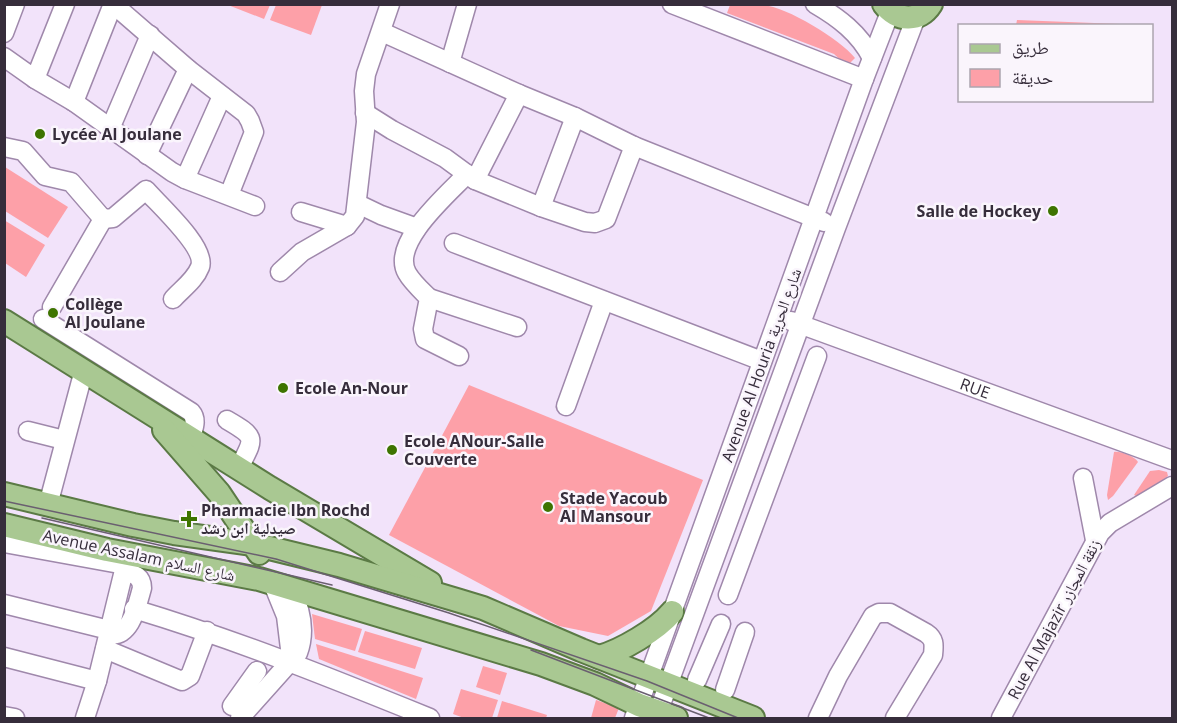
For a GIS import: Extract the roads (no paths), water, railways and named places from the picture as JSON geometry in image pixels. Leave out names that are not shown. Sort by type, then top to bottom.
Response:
[{"type":"main road","points":[[887,8],[902,18],[930,9]]},
{"type":"main road","points":[[4,321],[44,319],[96,370],[147,410],[460,601],[483,608],[753,718]]},
{"type":"main road","points":[[147,410],[262,546]]},
{"type":"main road","points":[[200,444],[262,546],[282,586]]},
{"type":"main road","name":"Avenue Assalam شارع السلام","points":[[4,494],[174,533],[262,546],[339,565],[460,601]]},
{"type":"main road","name":"Avenue Assalam شارع السلام","points":[[4,525],[126,563],[282,586],[541,664],[595,684],[653,714]]},
{"type":"main road","points":[[599,657],[660,625],[672,612]]},
{"type":"street","points":[[4,33],[15,4]]},
{"type":"street","points":[[35,79],[64,4]]},
{"type":"street","points":[[74,102],[113,4],[188,69],[246,114],[254,132],[229,195]]},
{"type":"street","points":[[280,272],[302,252],[347,226],[355,216],[365,139],[366,74],[390,4]]},
{"type":"street","points":[[450,63],[467,4]]},
{"type":"street","points":[[672,4],[864,79]]},
{"type":"street","points":[[815,4],[854,32],[872,58]]},
{"type":"street","name":"Avenue Al Houria شارع الحرية","points":[[653,714],[672,612],[872,58],[887,8]]},
{"type":"street","name":"Avenue Al Houria شارع الحرية","points":[[659,681],[686,637],[836,228],[930,9]]},
{"type":"street","points":[[382,32],[575,117],[634,146],[836,228]]},
{"type":"street","points":[[110,129],[150,35]]},
{"type":"street","points":[[4,57],[74,102],[147,155],[185,179],[255,206]]},
{"type":"street","points":[[147,155],[188,69]]},
{"type":"street","points":[[517,327],[429,298],[407,273],[404,249],[417,228],[471,177],[519,94]]},
{"type":"street","points":[[185,179],[222,96]]},
{"type":"street","points":[[365,113],[445,158],[471,177],[541,207],[585,222],[596,223],[606,219],[634,146]]},
{"type":"street","points":[[541,207],[575,117]]},
{"type":"street","points":[[4,147],[23,151],[45,176],[71,182],[103,219]]},
{"type":"street","points":[[103,219],[113,218],[146,190],[197,246],[202,259],[200,269],[173,299]]},
{"type":"street","points":[[358,204],[417,228]]},
{"type":"street","points":[[301,212],[347,226]]},
{"type":"street","points":[[44,319],[103,219]]},
{"type":"street","points":[[454,243],[762,361]]},
{"type":"street","points":[[429,298],[423,329],[425,339],[459,356]]},
{"type":"street","points":[[566,406],[604,301]]},
{"type":"street","name":"RUE","points":[[779,316],[1173,460]]},
{"type":"street","points":[[728,595],[817,356]]},
{"type":"street","points":[[784,369],[808,378]]},
{"type":"street","points":[[48,505],[64,440],[96,370],[191,412],[195,416],[200,444]]},
{"type":"street","points":[[227,420],[251,436],[251,443],[239,468]]},
{"type":"street","points":[[28,431],[64,440]]},
{"type":"street","points":[[1083,478],[1095,540]]},
{"type":"street","name":"Rue Al Majazir زنقة المجازر","points":[[1001,718],[1095,540],[1110,523],[1173,486]]},
{"type":"street","points":[[4,543],[126,563],[142,582],[142,588],[124,631],[107,638]]},
{"type":"street","points":[[86,718],[126,563]]},
{"type":"street","points":[[282,586],[290,639],[296,655]]},
{"type":"street","points":[[4,604],[107,638],[182,681],[190,676],[207,631]]},
{"type":"street","points":[[134,609],[296,655],[430,718]]},
{"type":"street","points":[[818,718],[838,676],[873,616],[884,612],[927,633],[931,636],[934,645],[933,655],[895,718]]},
{"type":"street","points":[[697,680],[721,624]]},
{"type":"street","points":[[725,690],[745,632]]},
{"type":"street","points":[[686,637],[738,654]]},
{"type":"street","points":[[236,712],[251,694],[296,655]]},
{"type":"street","points":[[4,657],[97,681]]},
{"type":"street","points":[[251,694],[257,671]]},
{"type":"street","points":[[4,716],[15,718]]},
{"type":"tram line","points":[[4,501],[276,559],[449,613],[647,681],[738,718]]},
{"type":"tram line","points":[[42,518],[332,585]]},
{"type":"tram line","points":[[531,650],[709,718]]},
{"type":"place","name":"Lycée Al Joulane","points":[[40,134]]},
{"type":"place","name":"Salle de Hockey","points":[[1053,211]]},
{"type":"place","name":"Collège Al Joulane","points":[[53,313]]},
{"type":"place","name":"Ecole An-Nour","points":[[283,388]]},
{"type":"place","name":"Ecole ANour-Salle Couverte","points":[[392,450]]},
{"type":"place","name":"Stade Yacoub Al Mansour","points":[[548,507]]},
{"type":"place","name":"Pharmacie Ibn Rochd صيدلية ابن رشد","points":[[189,519]]}]
